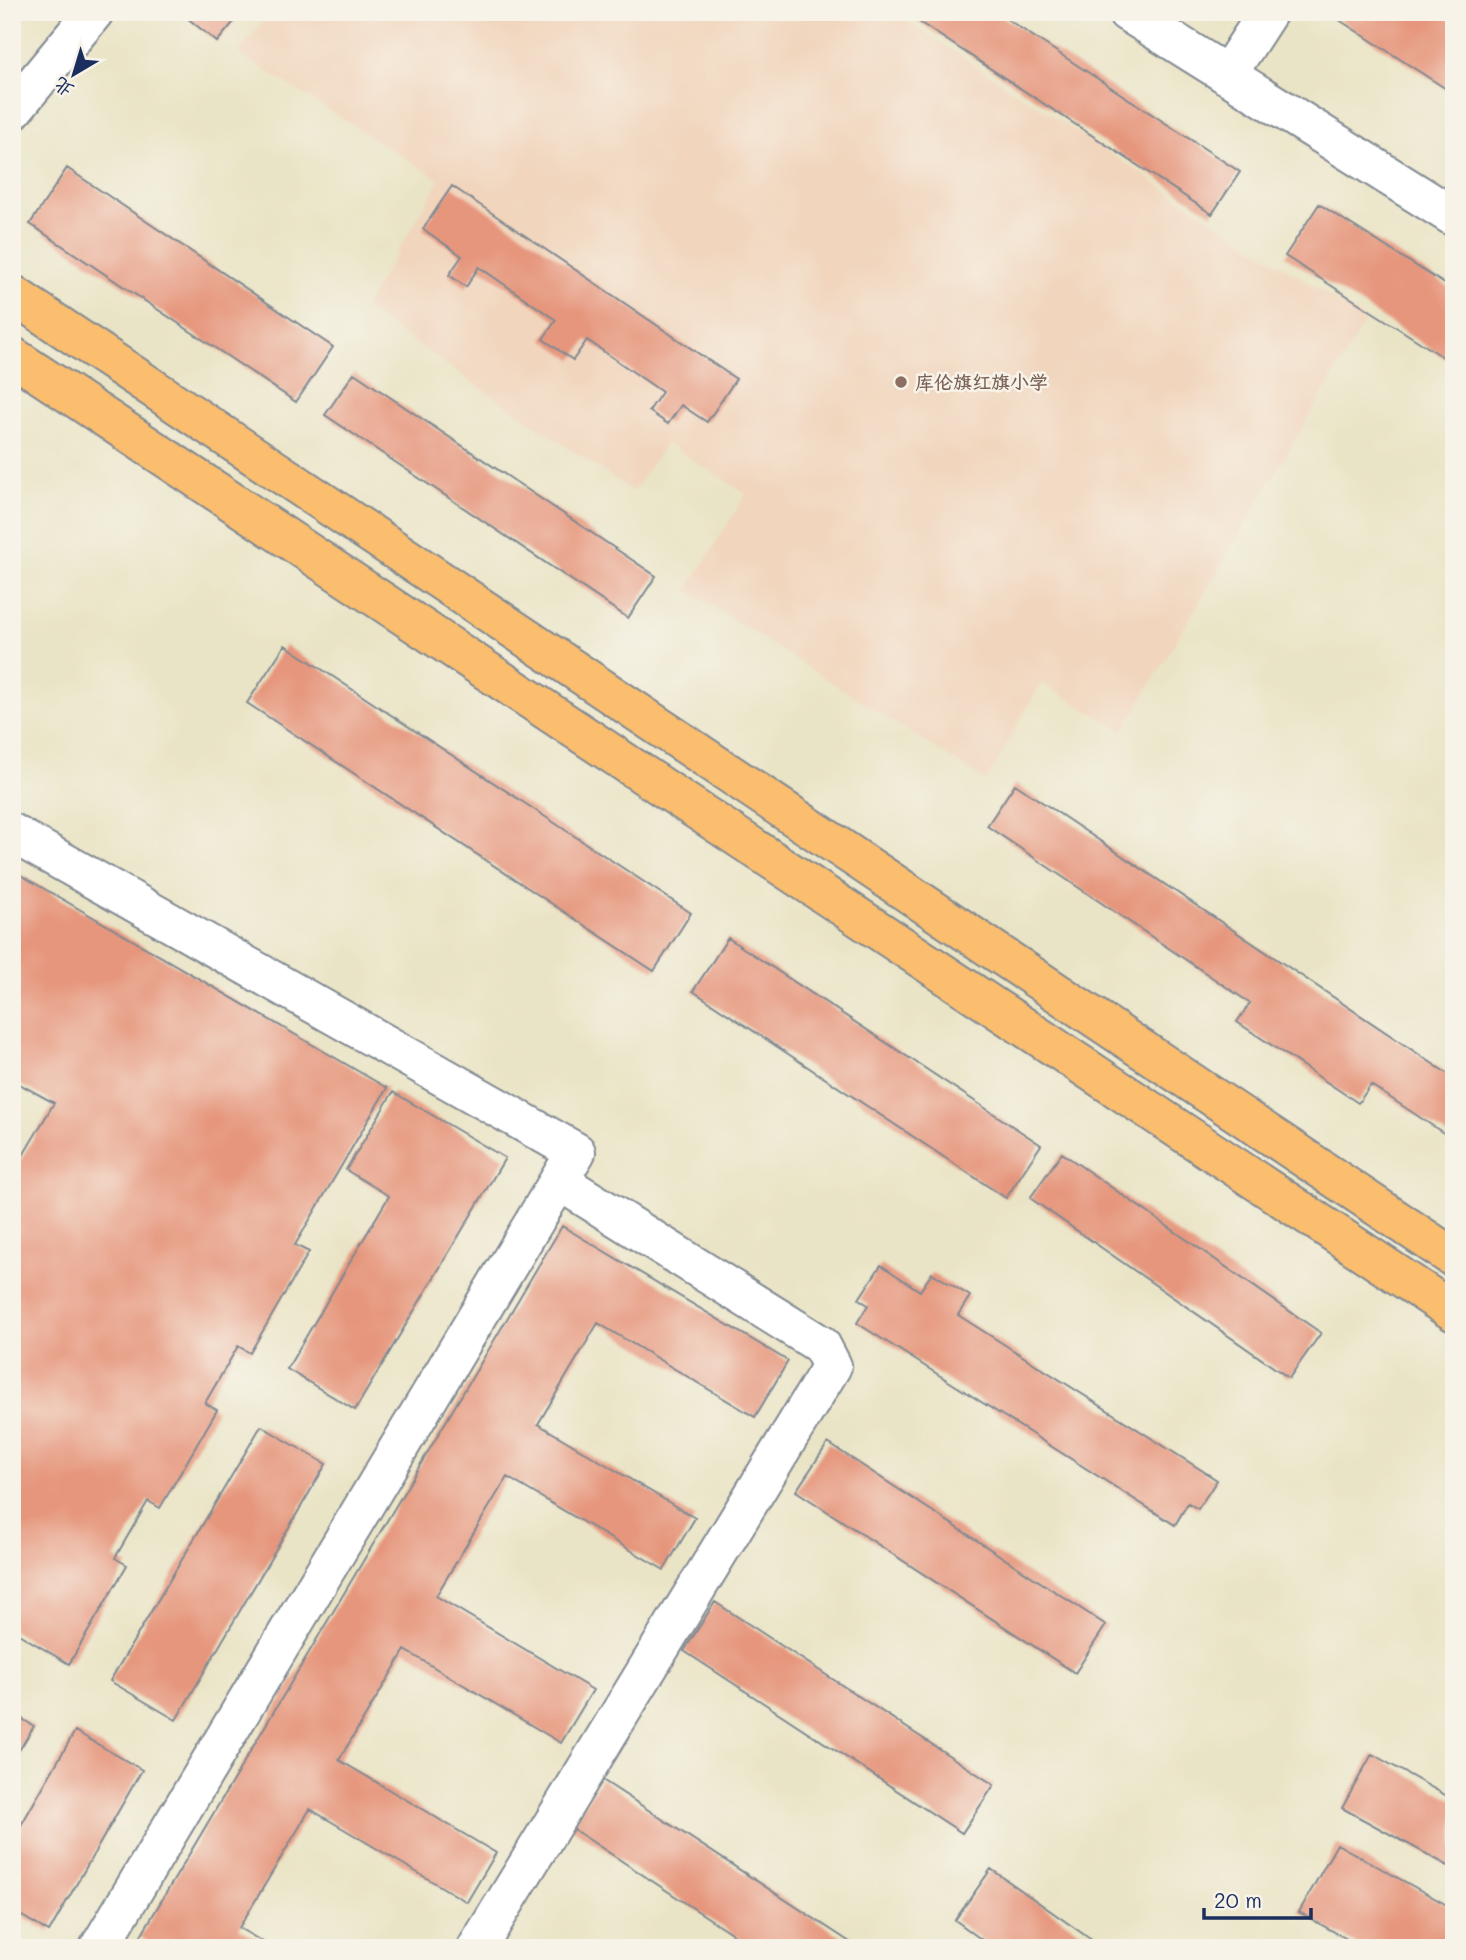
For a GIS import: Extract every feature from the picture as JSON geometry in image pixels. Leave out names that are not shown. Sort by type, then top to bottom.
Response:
[{"type":"main road","points":[[12,294],[1454,1258]]},
{"type":"main road","points":[[12,356],[1454,1312]]},
{"type":"street","points":[[12,111],[94,12]]},
{"type":"street","points":[[1128,12],[1454,217]]},
{"type":"street","points":[[1227,75],[1268,12]]},
{"type":"street","points":[[12,833],[576,1152],[99,1948]]},
{"type":"street","points":[[477,1948],[832,1366],[821,1345],[559,1181]]},
{"type":"shaded area","name":"库伦旗红旗小学","points":[[270,12],[893,12],[1366,320],[1123,731],[1041,683],[986,781],[687,590],[746,494],[666,443],[633,492],[364,308],[440,180],[238,53]]},
{"type":"building","points":[[180,12],[242,12],[217,42]]},
{"type":"building","points":[[904,12],[996,12],[1240,172],[1212,214]]},
{"type":"building","points":[[1327,12],[1439,12],[1454,22],[1454,94]]},
{"type":"building","points":[[67,168],[333,347],[296,402],[30,224]]},
{"type":"building","points":[[452,186],[736,379],[707,422],[681,405],[668,424],[649,411],[662,392],[587,340],[573,360],[543,339],[556,320],[479,267],[466,287],[449,275],[462,256],[423,229]]},
{"type":"building","points":[[1319,204],[1454,290],[1454,364],[1285,256]]},
{"type":"building","points":[[354,373],[656,576],[628,618],[325,415]]},
{"type":"building","points":[[285,645],[691,913],[654,971],[247,703]]},
{"type":"building","points":[[1015,784],[1454,1078],[1454,1140],[1371,1085],[1358,1103],[1237,1022],[1250,1003],[987,826]]},
{"type":"building","points":[[12,870],[387,1088],[295,1245],[309,1252],[250,1353],[238,1346],[205,1403],[217,1410],[160,1508],[148,1501],[115,1558],[127,1565],[69,1664],[12,1630],[12,1174],[54,1103],[12,1080]]},
{"type":"building","points":[[728,938],[1041,1145],[1006,1198],[693,991]]},
{"type":"building","points":[[393,1092],[505,1158],[355,1410],[287,1369],[389,1196],[346,1170]]},
{"type":"building","points":[[1062,1153],[1321,1333],[1289,1378],[1030,1198]]},
{"type":"building","points":[[562,1226],[788,1361],[755,1417],[598,1323],[538,1424],[695,1518],[664,1570],[507,1477],[436,1596],[593,1690],[561,1743],[405,1650],[339,1760],[496,1853],[467,1902],[310,1809],[239,1928],[273,1948],[158,1948],[140,1937]]},
{"type":"building","points":[[881,1265],[920,1291],[932,1273],[970,1296],[958,1315],[1217,1480],[1198,1509],[1188,1503],[1175,1525],[857,1323],[868,1305],[859,1299]]},
{"type":"building","points":[[261,1426],[326,1464],[176,1720],[110,1681]]},
{"type":"building","points":[[828,1443],[1106,1625],[1075,1673],[796,1491]]},
{"type":"building","points":[[715,1602],[994,1785],[962,1833],[684,1651]]},
{"type":"building","points":[[12,1713],[34,1726],[12,1762]]},
{"type":"building","points":[[75,1731],[142,1770],[49,1932],[12,1910],[12,1841]]},
{"type":"building","points":[[1372,1754],[1454,1800],[1454,1869],[1342,1808]]},
{"type":"building","points":[[601,1779],[859,1948],[754,1948],[570,1827]]},
{"type":"building","points":[[1337,1844],[1454,1909],[1454,1948],[1363,1948],[1299,1912]]},
{"type":"building","points":[[991,1869],[1103,1948],[993,1948],[955,1920]]},
{"type":"place","name":"库伦旗红旗小学","points":[[901,382]]}]
